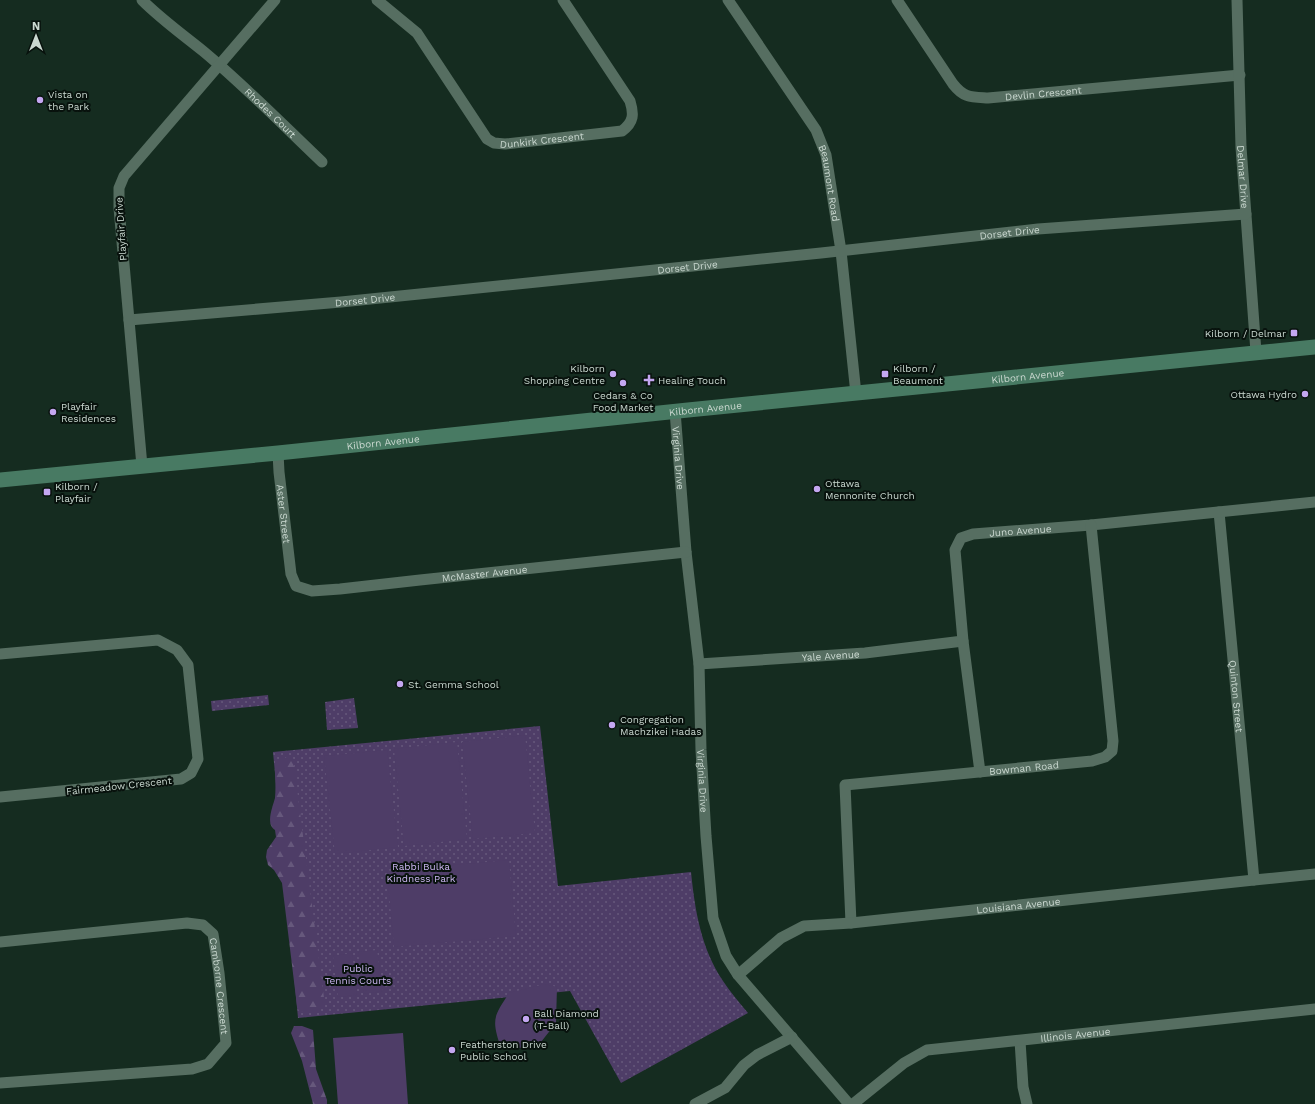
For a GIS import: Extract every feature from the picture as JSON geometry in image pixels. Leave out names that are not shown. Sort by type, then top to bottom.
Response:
[{"type":"street","name":"Rhodes Court","points":[[142,0],[158,16],[204,51],[322,162]]},
{"type":"street","name":"Playfair Drive","points":[[142,466],[118,188],[124,176],[275,0]]},
{"type":"street","name":"Dunkirk Crescent","points":[[376,0],[417,33],[487,139],[494,143],[505,144],[525,143],[622,130],[629,125],[632,118],[630,101],[563,0]]},
{"type":"street","name":"Beaumont Road","points":[[728,0],[816,130],[826,155],[841,251],[856,394]]},
{"type":"street","name":"Devlin Crescent","points":[[897,0],[953,84],[960,93],[967,96],[988,98],[1240,75]]},
{"type":"street","name":"Delmar Drive","points":[[1237,0],[1241,147],[1256,352]]},
{"type":"street","name":"Dorset Drive","points":[[129,320],[341,302],[841,251],[1038,229],[1246,214]]},
{"type":"street","name":"Kilborn Avenue","points":[[0,480],[1315,347]]},
{"type":"street","name":"Virginia Drive","points":[[675,412],[686,552],[699,664],[701,758],[713,918],[726,956],[738,975],[792,1037],[844,1102]]},
{"type":"street","name":"Aster Street","points":[[278,453],[291,574]]},
{"type":"street","name":"Juno Avenue","points":[[980,772],[963,641],[955,550],[961,538],[973,534],[1091,525],[1315,502]]},
{"type":"street","name":"Quinton Street","points":[[1219,512],[1254,880]]},
{"type":"street","name":"Bowman Road","points":[[851,923],[845,785],[1092,761],[1105,757],[1112,751],[1113,741],[1091,525]]},
{"type":"street","name":"McMaster Avenue","points":[[291,574],[296,586],[312,591],[686,552]]},
{"type":"street","name":"Fairmeadow Crescent","points":[[0,654],[158,640],[164,643],[177,650],[188,665],[198,759],[190,773],[181,779],[0,797]]},
{"type":"street","name":"Yale Avenue","points":[[699,664],[865,652],[963,641]]},
{"type":"street","name":"Louisiana Avenue","points":[[738,975],[781,938],[804,926],[851,923],[1315,874]]},
{"type":"street","name":"Camborne Crescent","points":[[0,942],[187,923],[203,925],[213,934],[219,967],[226,1043],[208,1064],[192,1069],[0,1083]]},
{"type":"street","name":"Illinois Avenue","points":[[853,1104],[904,1063],[927,1050],[1315,1009]]},
{"type":"street","points":[[697,1103],[725,1088],[744,1065],[757,1055],[792,1037]]},
{"type":"street","points":[[1020,1041],[1027,1104]]},
{"type":"green space","points":[[268,695],[269,705],[212,711],[211,701]]},
{"type":"green space","points":[[354,698],[358,728],[327,730],[325,702]]},
{"type":"green space","name":"Rabbi Bulka Kindness Park","points":[[540,726],[558,886],[691,872],[700,929],[709,956],[726,985],[748,1013],[621,1083],[570,991],[298,1018],[273,752]]},
{"type":"green space","points":[[525,735],[535,833],[473,839],[462,742]]},
{"type":"green space","points":[[457,742],[467,839],[404,846],[394,749]]},
{"type":"green space","points":[[387,750],[398,847],[335,854],[324,756]]},
{"type":"green space","points":[[288,756],[293,758],[324,998],[324,1004],[315,1012],[299,1011],[297,1006],[282,883],[274,870],[268,865],[266,857],[267,850],[276,837],[275,830],[270,824],[271,810],[275,798],[275,766]]},
{"type":"green space","points":[[509,860],[516,936],[394,947],[387,871]]},
{"type":"green space","points":[[377,950],[383,991],[364,994],[358,952]]},
{"type":"green space","points":[[352,953],[357,995],[338,997],[333,956]]},
{"type":"green space","name":"Ball Diamond (T-Ball)","points":[[545,984],[557,987],[556,1023],[541,1042],[526,1047],[511,1049],[499,1042],[495,1027],[496,1016],[509,993]]},
{"type":"green space","points":[[294,1026],[302,1026],[313,1030],[316,1069],[327,1104],[313,1104],[302,1061],[291,1033]]},
{"type":"green space","points":[[403,1033],[408,1104],[338,1104],[333,1038]]},
{"type":"place","name":"Vista on the Park","points":[[40,100]]},
{"type":"place","name":"Kilborn / Delmar","points":[[1294,333]]},
{"type":"place","name":"Kilborn Shopping Centre","points":[[613,374]]},
{"type":"place","name":"Kilborn / Beaumont","points":[[885,374]]},
{"type":"place","name":"Healing Touch","points":[[649,380]]},
{"type":"place","name":"Cedars & Co Food Market","points":[[623,383]]},
{"type":"place","name":"Ottawa Hydro","points":[[1305,394]]},
{"type":"place","name":"Playfair Residences","points":[[53,412]]},
{"type":"place","name":"Ottawa Mennonite Church","points":[[817,489]]},
{"type":"place","name":"Kilborn / Playfair","points":[[47,492]]},
{"type":"place","name":"St. Gemma School","points":[[400,684]]},
{"type":"place","name":"Congregation Machzikei Hadas","points":[[612,725]]},
{"type":"place","name":"Ball Diamond (T-Ball)","points":[[526,1019]]},
{"type":"place","name":"Featherston Drive Public School","points":[[452,1050]]},
{"type":"park label","name":"Public Tennis Courts","points":[[358,974]]}]
